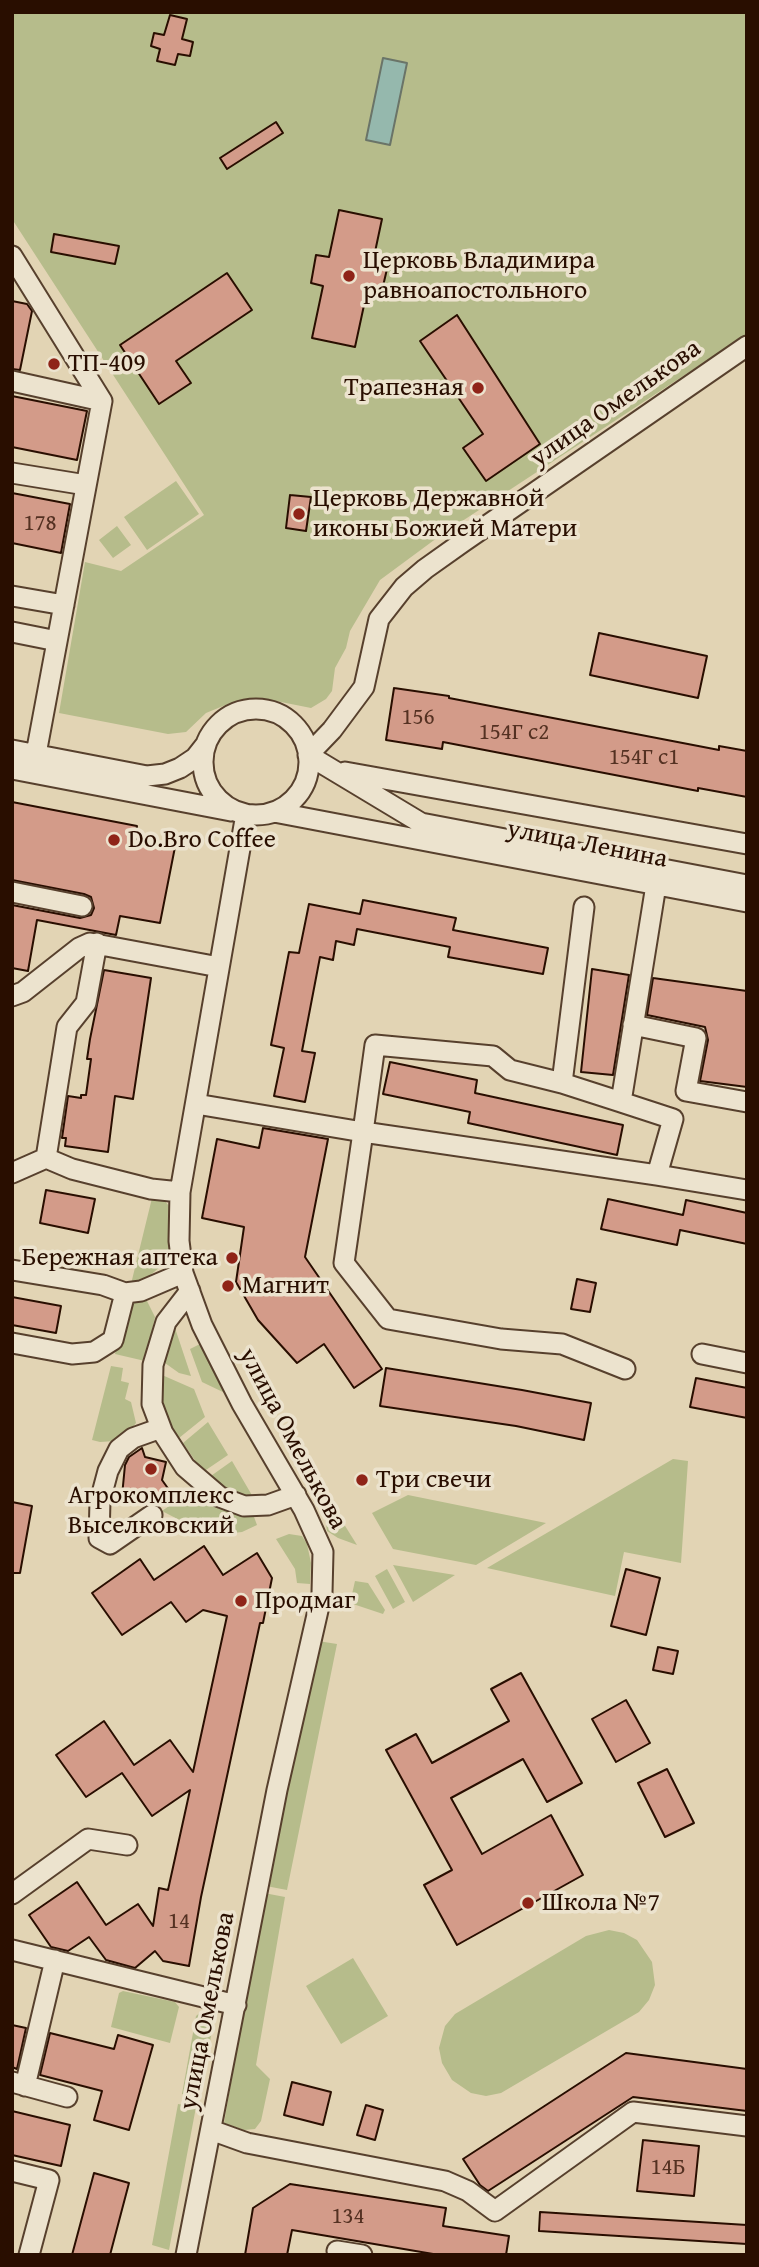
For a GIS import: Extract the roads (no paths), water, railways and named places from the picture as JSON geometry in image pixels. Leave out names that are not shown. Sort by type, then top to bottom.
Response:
[{"type":"street","points":[[12,256],[102,401],[36,754]]},
{"type":"street","points":[[12,288],[34,292]]},
{"type":"street","name":"улица Омелькова","points":[[309,755],[332,730],[364,687],[379,619],[404,587],[463,542],[747,346]]},
{"type":"street","points":[[12,381],[102,401]]},
{"type":"street","points":[[12,473],[86,485]]},
{"type":"street","points":[[12,596],[64,605]]},
{"type":"street","points":[[12,632],[57,641]]},
{"type":"street","points":[[12,750],[147,776],[165,774],[195,758],[215,729],[228,717],[261,709],[278,714],[293,724],[303,738],[309,755],[308,773],[301,790],[289,803],[274,812]]},
{"type":"street","points":[[206,744],[203,760],[205,777],[212,793],[224,805],[243,813]]},
{"type":"street","points":[[309,755],[384,802],[419,831]]},
{"type":"street","points":[[12,769],[256,815],[274,812],[419,831]]},
{"type":"street","points":[[338,771],[747,844]]},
{"type":"street","name":"улица Омелькова","points":[[186,2255],[277,1790],[321,1593],[323,1552],[296,1495],[242,1404],[202,1325],[186,1282],[179,1241],[180,1192],[243,813]]},
{"type":"street","name":"улица Ленина","points":[[419,831],[747,884]]},
{"type":"street","name":"улица Ленина","points":[[419,831],[656,885],[747,902]]},
{"type":"street","points":[[621,1102],[656,885]]},
{"type":"street","points":[[12,892],[82,906]]},
{"type":"street","points":[[562,1083],[584,907]]},
{"type":"street","points":[[46,1158],[67,1027],[86,1003],[97,939]]},
{"type":"street","points":[[12,996],[23,992],[84,944],[97,939],[219,967]]},
{"type":"street","points":[[633,1026],[696,1038],[686,1091],[747,1102]]},
{"type":"street","points":[[625,1369],[562,1344],[502,1339],[388,1319],[344,1263],[375,1045],[493,1056],[510,1070],[562,1083],[673,1119],[657,1175]]},
{"type":"street","points":[[196,1104],[747,1190]]},
{"type":"street","points":[[12,1172],[46,1158],[72,1170],[152,1189],[180,1192]]},
{"type":"street","points":[[12,1270],[103,1285],[125,1293],[186,1282]]},
{"type":"street","points":[[186,1282],[166,1322],[153,1365],[152,1404],[161,1428],[186,1467],[220,1497],[244,1506],[268,1506],[296,1495]]},
{"type":"street","points":[[12,1343],[72,1354],[94,1352],[113,1340],[125,1293]]},
{"type":"street","points":[[702,1354],[747,1363]]},
{"type":"street","points":[[152,1515],[110,1544],[99,1538],[100,1501],[108,1471],[119,1449],[133,1438],[161,1428]]},
{"type":"street","points":[[12,1894],[88,1839],[127,1845]]},
{"type":"street","points":[[12,1950],[236,2005]]},
{"type":"street","points":[[55,1961],[19,2084],[67,2097]]},
{"type":"street","points":[[211,2130],[247,2143],[445,2181],[468,2191],[495,2211],[633,2112],[747,2126]]},
{"type":"street","points":[[12,2171],[49,2180],[29,2255]]},
{"type":"street","points":[[337,2251],[362,2255]]},
{"type":"water","points":[[383,58],[407,63],[390,145],[366,140]]},
{"type":"place","name":"Церковь Владимира равноапостольного","points":[[349,276]]},
{"type":"place","name":"ТП-409","points":[[54,364]]},
{"type":"place","name":"Трапезная","points":[[478,388]]},
{"type":"place","name":"Церковь Державной иконы Божией Матери","points":[[299,514]]},
{"type":"place","name":"Do.Bro Coffee","points":[[114,840]]},
{"type":"place","name":"Бережная аптека","points":[[232,1258]]},
{"type":"place","name":"Магнит","points":[[228,1286]]},
{"type":"place","name":"Агрокомплекс Выселковский","points":[[151,1469]]},
{"type":"place","name":"Три свечи","points":[[362,1480]]},
{"type":"place","name":"Продмаг","points":[[241,1601]]},
{"type":"place","name":"Школа №7","points":[[528,1903]]}]
